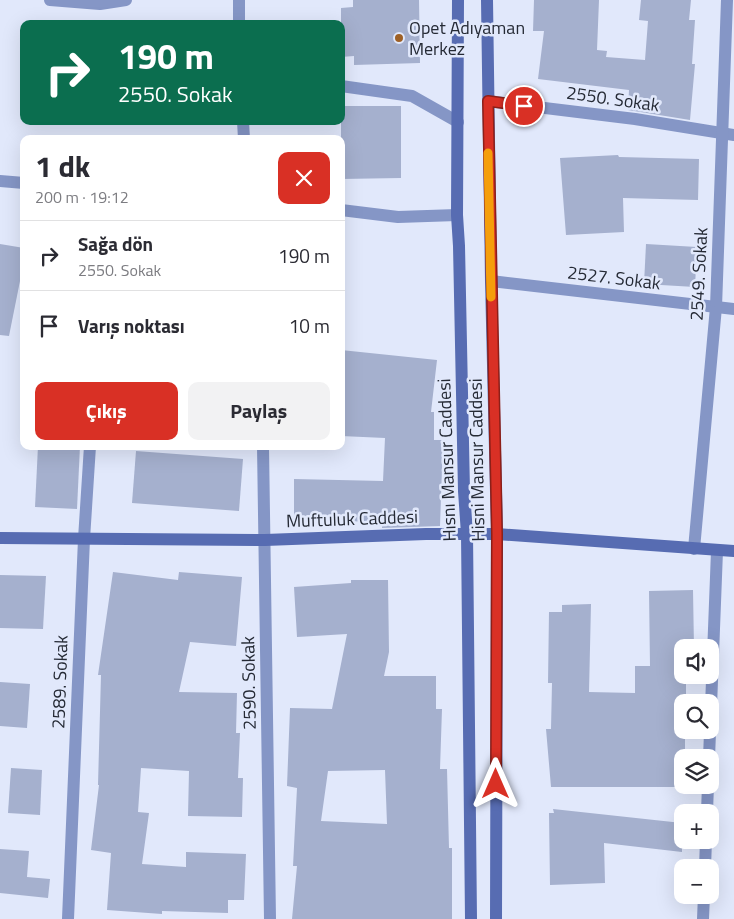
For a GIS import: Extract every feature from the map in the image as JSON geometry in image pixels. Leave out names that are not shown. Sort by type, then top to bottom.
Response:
[{"type":"main road","name":"Hısnı Mansur Caddesi","points":[[458,0],[457,215],[460,246],[464,491],[467,534],[471,919]]},
{"type":"main road","name":"Hisni Mansur Caddesi","points":[[487,0],[497,534],[496,919]]},
{"type":"main road","name":"Muftuluk Caddesi","points":[[0,538],[264,540],[497,534],[734,551]]},
{"type":"street","points":[[50,0],[100,4],[126,0]]},
{"type":"street","points":[[239,0],[240,20]]},
{"type":"street","name":"2549. Sokak","points":[[694,549],[716,307],[728,134],[726,0]]},
{"type":"street","points":[[345,87],[412,96],[458,122]]},
{"type":"street","name":"2550. Sokak","points":[[488,101],[635,119],[728,134]]},
{"type":"street","points":[[0,181],[20,183]]},
{"type":"street","points":[[345,210],[398,217],[457,215]]},
{"type":"street","name":"2527. Sokak","points":[[491,281],[734,309]]},
{"type":"street","name":"2589. Sokak","points":[[68,919],[84,539],[90,450]]},
{"type":"street","name":"2590. Sokak","points":[[263,450],[270,919]]},
{"type":"street","points":[[709,749],[717,551]]},
{"type":"street","points":[[703,919],[704,904]]},
{"type":"building","points":[[353,0],[419,0],[420,63],[354,65],[354,56],[345,57],[345,20],[341,20],[341,8],[353,7]]},
{"type":"building","points":[[534,0],[599,0],[597,50],[607,51],[606,57],[645,60],[648,21],[639,20],[641,0],[691,0],[689,20],[695,20],[692,64],[695,64],[690,120],[628,110],[629,90],[538,79],[544,31],[533,31]]},
{"type":"building","points":[[345,106],[401,106],[401,178],[345,179],[345,135],[341,135],[341,125],[345,125]]},
{"type":"building","points":[[618,155],[619,157],[699,159],[698,200],[623,198],[624,232],[566,235],[560,158]]},
{"type":"building","points":[[0,244],[20,247],[20,281],[9,336],[0,335]]},
{"type":"building","points":[[646,244],[697,247],[695,287],[644,284]]},
{"type":"building","points":[[345,350],[437,360],[431,412],[434,412],[434,440],[443,440],[440,526],[382,528],[382,522],[294,520],[294,479],[383,481],[385,438],[345,436]]},
{"type":"building","points":[[38,450],[80,450],[77,509],[35,507]]},
{"type":"building","points":[[136,451],[243,459],[239,511],[132,503]]},
{"type":"building","points":[[113,572],[178,580],[179,572],[242,577],[236,646],[190,642],[179,692],[237,693],[236,733],[240,733],[238,778],[243,778],[242,817],[188,816],[189,771],[141,768],[138,812],[149,813],[142,864],[186,867],[186,852],[246,854],[244,900],[228,900],[228,913],[162,911],[162,914],[107,910],[111,853],[91,850],[99,785],[101,675],[98,675]]},
{"type":"building","points":[[0,575],[46,576],[43,629],[0,628]]},
{"type":"building","points":[[351,580],[388,580],[389,652],[384,676],[436,676],[436,709],[442,709],[440,769],[447,769],[449,848],[452,848],[452,919],[292,919],[297,866],[293,866],[297,788],[287,786],[290,708],[332,709],[347,634],[297,637],[294,587],[351,583]],"holes":[[[385,770],[387,824],[321,821],[328,771]]]},
{"type":"building","points":[[693,590],[694,639],[674,639],[674,684],[686,684],[686,694],[674,694],[674,739],[685,739],[685,749],[674,749],[674,787],[551,787],[546,729],[551,729],[552,683],[548,683],[549,612],[562,612],[562,605],[591,604],[589,692],[635,693],[635,666],[650,666],[649,591]]},
{"type":"building","points":[[0,682],[30,684],[27,728],[0,726]]},
{"type":"building","points":[[11,768],[42,770],[40,815],[8,813]]},
{"type":"building","points":[[553,809],[674,822],[674,849],[682,849],[682,852],[604,843],[605,883],[550,885],[549,813],[554,813]]},
{"type":"building","points":[[0,849],[29,851],[27,877],[50,879],[48,898],[0,893]]},
{"type":"slow traffic","points":[[488,153],[491,297]]},
{"type":"place","name":"Opet Adıyaman Merkez","points":[[399,38]]},
{"type":"route","points":[[496,784],[497,534],[488,101],[524,106]]}]
